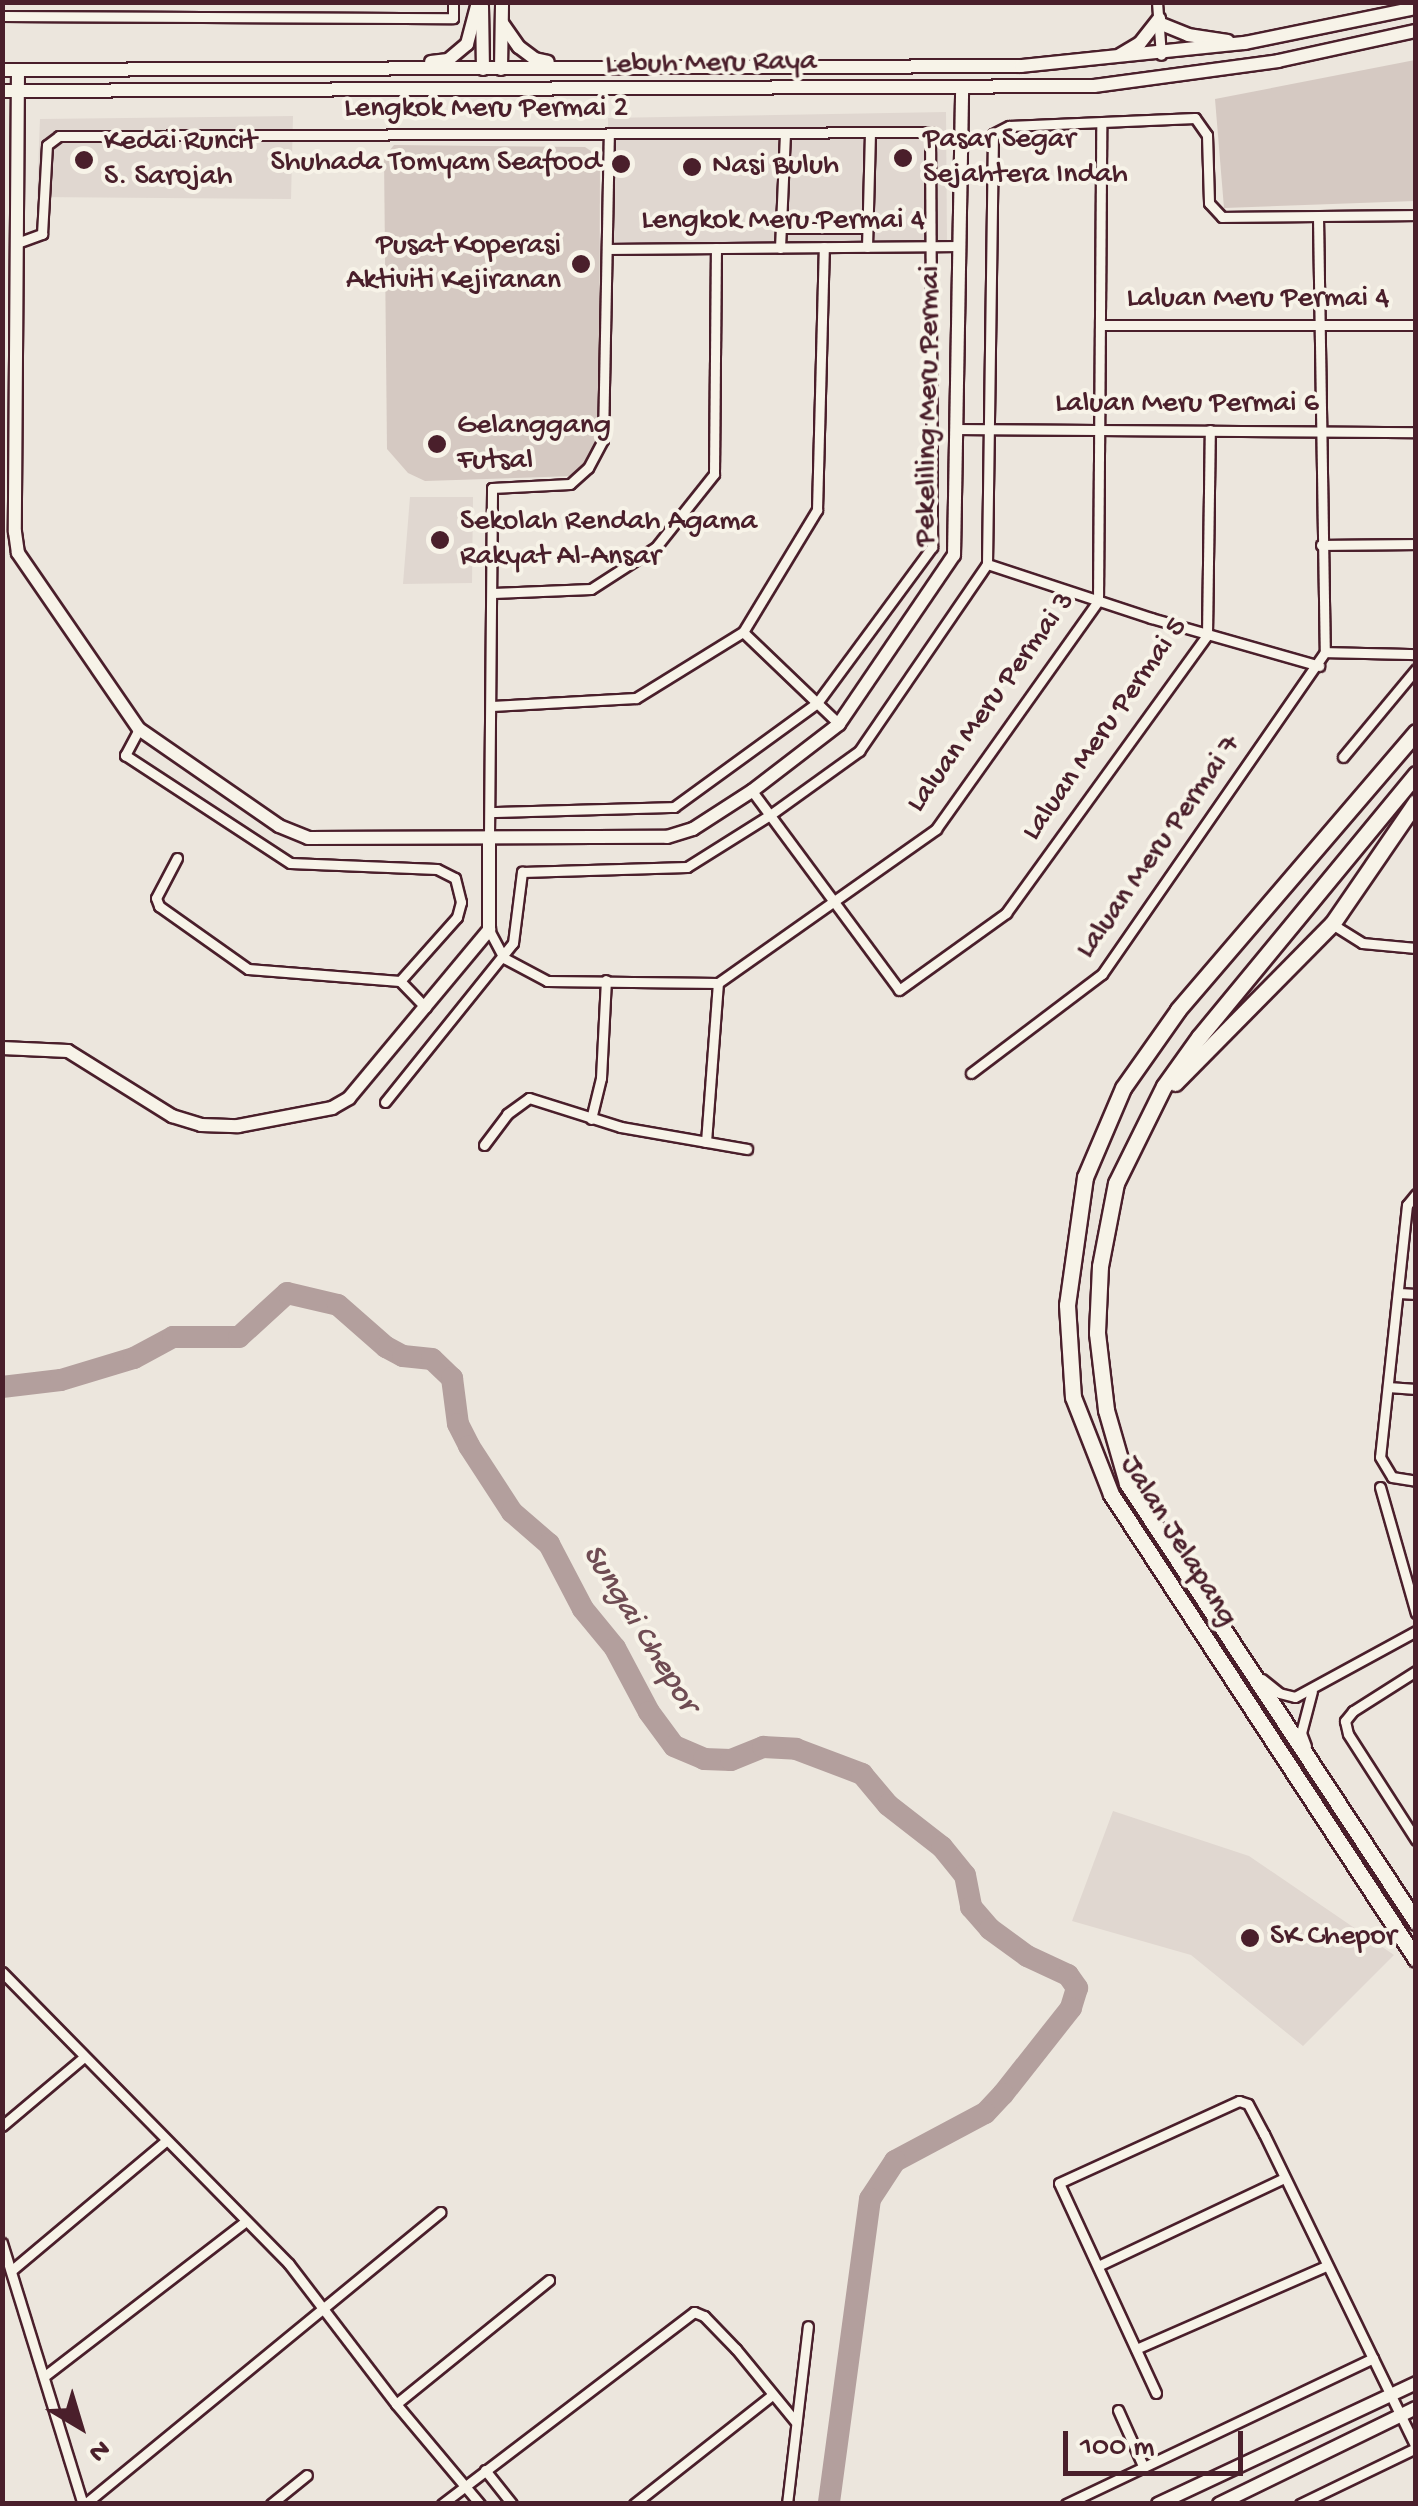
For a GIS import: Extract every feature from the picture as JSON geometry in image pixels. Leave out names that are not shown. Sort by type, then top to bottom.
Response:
[{"type":"main road","points":[[389,68],[448,60],[460,52],[480,2]]},
{"type":"main road","points":[[480,2],[492,72]]},
{"type":"main road","points":[[492,72],[502,24],[502,2]]},
{"type":"main road","name":"Lebuh Meru Raya","points":[[2,70],[854,70],[1114,59],[1246,43],[1416,8]]},
{"type":"main road","points":[[1114,59],[1140,43],[1158,12],[1188,35],[1246,43]]},
{"type":"main road","points":[[502,24],[535,59],[572,67]]},
{"type":"main road","name":"Lebuh Meru Raya","points":[[2,91],[962,89],[1140,81],[1278,61],[1416,31]]},
{"type":"main road","points":[[18,70],[10,131],[17,243],[14,532],[18,552],[140,730]]},
{"type":"main road","points":[[430,90],[492,72],[584,91]]},
{"type":"main road","name":"Pekeliling Meru Permai","points":[[140,730],[295,835],[668,838],[693,828],[752,790],[838,724],[954,555],[962,89]]},
{"type":"main road","name":"Jalan Jelapang","points":[[1416,732],[1178,1010],[1123,1088],[1084,1177],[1066,1305],[1073,1398],[1111,1494],[1416,1959]]},
{"type":"main road","name":"Jalan Jelapang","points":[[1416,774],[1199,1037],[1144,1121],[1116,1183],[1100,1266],[1097,1333],[1106,1410],[1127,1483],[1241,1662],[1416,1922]]},
{"type":"main road","points":[[1144,1121],[1206,1050],[1332,924],[1416,802]]},
{"type":"main road","points":[[2,1048],[68,1051],[172,1116],[201,1126],[238,1126],[312,1115],[342,1103],[489,930],[490,836]]},
{"type":"main road","points":[[1158,2504],[1416,2383]]},
{"type":"main road","points":[[1219,2504],[1416,2408]]},
{"type":"street","points":[[112,2],[112,18]]},
{"type":"street","points":[[2,16],[453,18],[452,2]]},
{"type":"street","points":[[1162,55],[1158,12],[1171,2]]},
{"type":"street","points":[[385,1102],[504,958],[518,926],[522,872],[687,867],[770,815],[859,752],[987,564],[992,429],[990,138],[997,130],[1009,126],[1195,118],[1207,135],[1208,200],[1217,214],[1416,215]]},
{"type":"street","name":"Laluan Meru Permai 3","points":[[718,982],[936,829],[1098,602],[1101,124]]},
{"type":"street","points":[[867,247],[870,132]]},
{"type":"street","name":"Lengkok Meru Permai 2","points":[[17,243],[42,234],[46,145],[59,136],[930,132]]},
{"type":"street","name":"Pekeliling Meru Permai","points":[[491,812],[674,808],[817,703],[932,547],[930,132]]},
{"type":"street","points":[[780,248],[785,133]]},
{"type":"street","points":[[490,836],[492,488],[570,484],[599,451],[609,249],[609,134]]},
{"type":"street","points":[[1318,217],[1321,545],[1326,652],[1416,654]]},
{"type":"street","points":[[781,228],[868,228]]},
{"type":"street","name":"Lengkok Meru Permai 4","points":[[609,249],[958,246]]},
{"type":"street","points":[[492,706],[636,698],[743,632],[817,510],[824,247]]},
{"type":"street","points":[[493,594],[591,589],[656,548],[714,474],[716,248]]},
{"type":"street","name":"Laluan Meru Permai 4","points":[[1101,326],[1416,325]]},
{"type":"street","name":"Laluan Meru Permai 6","points":[[958,428],[1416,432]]},
{"type":"street","name":"Laluan Meru Permai 5","points":[[834,902],[899,990],[1014,905],[1207,635],[1210,430]]},
{"type":"street","points":[[1321,545],[1416,544]]},
{"type":"street","points":[[987,564],[1098,602],[1319,666]]},
{"type":"street","points":[[743,632],[838,724]]},
{"type":"street","name":"Laluan Meru Permai 7","points":[[970,1073],[1102,974],[1326,652]]},
{"type":"street","points":[[1343,757],[1416,669]]},
{"type":"street","points":[[140,730],[125,754],[290,863],[437,869],[455,878],[461,902],[456,917],[400,981]]},
{"type":"street","points":[[752,790],[834,902]]},
{"type":"street","points":[[178,858],[156,898],[159,906],[248,969],[400,981],[426,1008]]},
{"type":"street","points":[[1332,924],[1362,944],[1416,948]]},
{"type":"street","points":[[489,930],[504,958],[547,981],[718,982],[706,1142]]},
{"type":"street","points":[[591,1119],[601,1078],[606,980]]},
{"type":"street","points":[[484,1145],[508,1114],[529,1098],[591,1119],[747,1149]]},
{"type":"street","points":[[1416,1194],[1408,1205],[1380,1457],[1387,1471],[1399,1479],[1416,1481]]},
{"type":"street","points":[[1399,1293],[1416,1294]]},
{"type":"street","points":[[1388,1387],[1416,1389]]},
{"type":"street","points":[[1380,1487],[1416,1613]]},
{"type":"street","points":[[1241,1662],[1279,1692],[1295,1697],[1415,1634]]},
{"type":"street","points":[[1416,1671],[1345,1721],[1348,1734],[1416,1840]]},
{"type":"street","points":[[1312,1691],[1301,1733],[1312,1763]]},
{"type":"street","points":[[2,1972],[290,2264],[396,2404],[480,2504]]},
{"type":"street","points":[[2,1996],[15,1986]]},
{"type":"street","points":[[2,2126],[84,2057]]},
{"type":"street","points":[[1156,2393],[1059,2183],[1067,2176],[1239,2100],[1248,2104],[1416,2448],[1300,2504]]},
{"type":"street","points":[[12,2270],[166,2141]]},
{"type":"street","points":[[1098,2266],[1284,2178]]},
{"type":"street","points":[[2,2243],[84,2504],[441,2212]]},
{"type":"street","points":[[46,2375],[245,2222]]},
{"type":"street","points":[[1136,2349],[1326,2266]]},
{"type":"street","points":[[396,2404],[549,2280]]},
{"type":"street","points":[[442,2504],[680,2318],[694,2312],[704,2316],[795,2422]]},
{"type":"street","points":[[787,2504],[808,2326]]},
{"type":"street","points":[[1066,2504],[1372,2358]]},
{"type":"street","points":[[634,2504],[772,2395]]},
{"type":"street","points":[[1118,2410],[1144,2466]]},
{"type":"street","points":[[486,2470],[512,2504]]},
{"type":"street","points":[[271,2504],[306,2474]]},
{"type":"shaded area","points":[[1415,60],[1415,201],[1224,208],[1215,99]]},
{"type":"shaded area","points":[[946,112],[947,244],[609,250],[608,118]]},
{"type":"shaded area","points":[[293,116],[291,199],[37,197],[40,119]]},
{"type":"shaded area","points":[[394,145],[585,147],[600,163],[599,432],[594,450],[574,476],[425,481],[408,473],[387,449],[384,157]]},
{"type":"shaded area","name":"Sekolah Rendah Agama Rakyat Al-Ansar","points":[[410,497],[473,497],[472,583],[403,584]]},
{"type":"shaded area","name":"SK Chepor","points":[[1113,1811],[1249,1856],[1394,1955],[1303,2046],[1191,1955],[1072,1921]]},
{"type":"waterway","name":"Sungai Chepor","points":[[2,1387],[61,1380],[134,1358],[173,1337],[239,1337],[287,1293],[338,1305],[386,1347],[403,1356],[432,1359],[452,1378],[458,1424],[469,1446],[512,1512],[549,1544],[583,1609],[615,1648],[649,1712],[674,1746],[704,1759],[731,1760],[763,1747],[796,1749],[862,1774],[888,1805],[942,1847],[965,1875],[971,1907],[990,1929],[1027,1956],[1068,1975],[1077,1988],[1071,2008],[1003,2094],[985,2113],[895,2161],[870,2199],[829,2504]]},
{"type":"place","name":"Pasar Segar Sejahtera Indah","points":[[903,158]]},
{"type":"place","name":"Kedai Runcit S. Sarojah","points":[[84,160]]},
{"type":"place","name":"Shuhada Tomyam Seafood","points":[[621,164]]},
{"type":"place","name":"Nasi Buluh","points":[[692,167]]},
{"type":"place","name":"Pusat Koperasi Aktiviti Kejiranan","points":[[581,264]]},
{"type":"place","name":"Gelanggang Futsal","points":[[437,444]]},
{"type":"place","name":"Sekolah Rendah Agama Rakyat Al-Ansar","points":[[440,540]]},
{"type":"place","name":"SK Chepor","points":[[1250,1938]]}]
